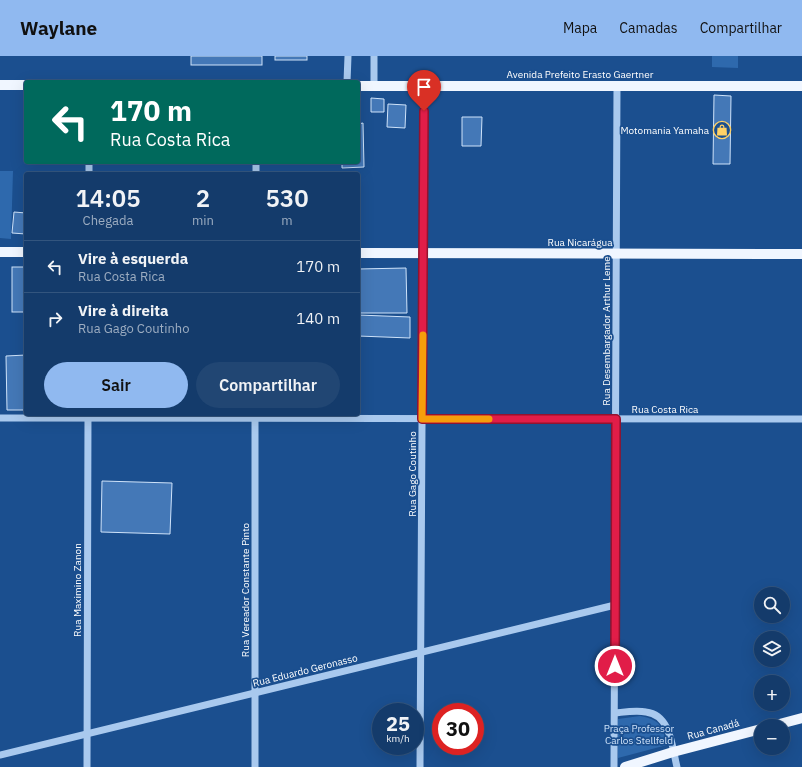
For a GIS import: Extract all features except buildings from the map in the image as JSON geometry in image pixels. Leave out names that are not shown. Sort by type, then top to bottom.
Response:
[{"type":"main road","points":[[0,85],[24,85]]},
{"type":"main road","name":"Avenida Prefeito Erasto Gaertner","points":[[360,86],[802,86]]},
{"type":"main road","points":[[0,252],[24,252]]},
{"type":"main road","name":"Rua Nicarágua","points":[[360,253],[802,254]]},
{"type":"main road","points":[[790,721],[802,718]]},
{"type":"main road","name":"Rua Canadá","points":[[625,767],[673,752],[754,731]]},
{"type":"street","points":[[347,80],[348,56]]},
{"type":"street","points":[[374,56],[374,86]]},
{"type":"street","name":"Rua Gago Coutinho","points":[[420,767],[424,86]]},
{"type":"street","name":"Rua Desembargador Arthur Leme","points":[[614,767],[617,86]]},
{"type":"street","name":"Rua Costa Rica","points":[[0,418],[88,416],[255,416],[422,419],[802,419]]},
{"type":"street","name":"Rua Maximino Zanon","points":[[87,767],[88,416]]},
{"type":"street","name":"Rua Vereador Constante Pinto","points":[[255,416],[255,767]]},
{"type":"street","name":"Rua Eduardo Geronasso","points":[[0,755],[615,605]]},
{"type":"street","points":[[615,713],[646,712],[660,717],[668,730],[677,767]]},
{"type":"green space","points":[[712,56],[738,56],[738,68],[712,67]]},
{"type":"green space","points":[[0,171],[13,171],[11,239],[0,238]]},
{"type":"green space","name":"Praça Professor Carlos Stellfeld","points":[[640,716],[652,720],[660,725],[667,745],[618,758],[618,719]]},
{"type":"slow traffic","points":[[423,335],[422,419],[489,419]]},
{"type":"place","name":"Motomania Yamaha","points":[[722,130]]},
{"type":"route","points":[[424,111],[422,419],[616,419],[615,666]]}]
